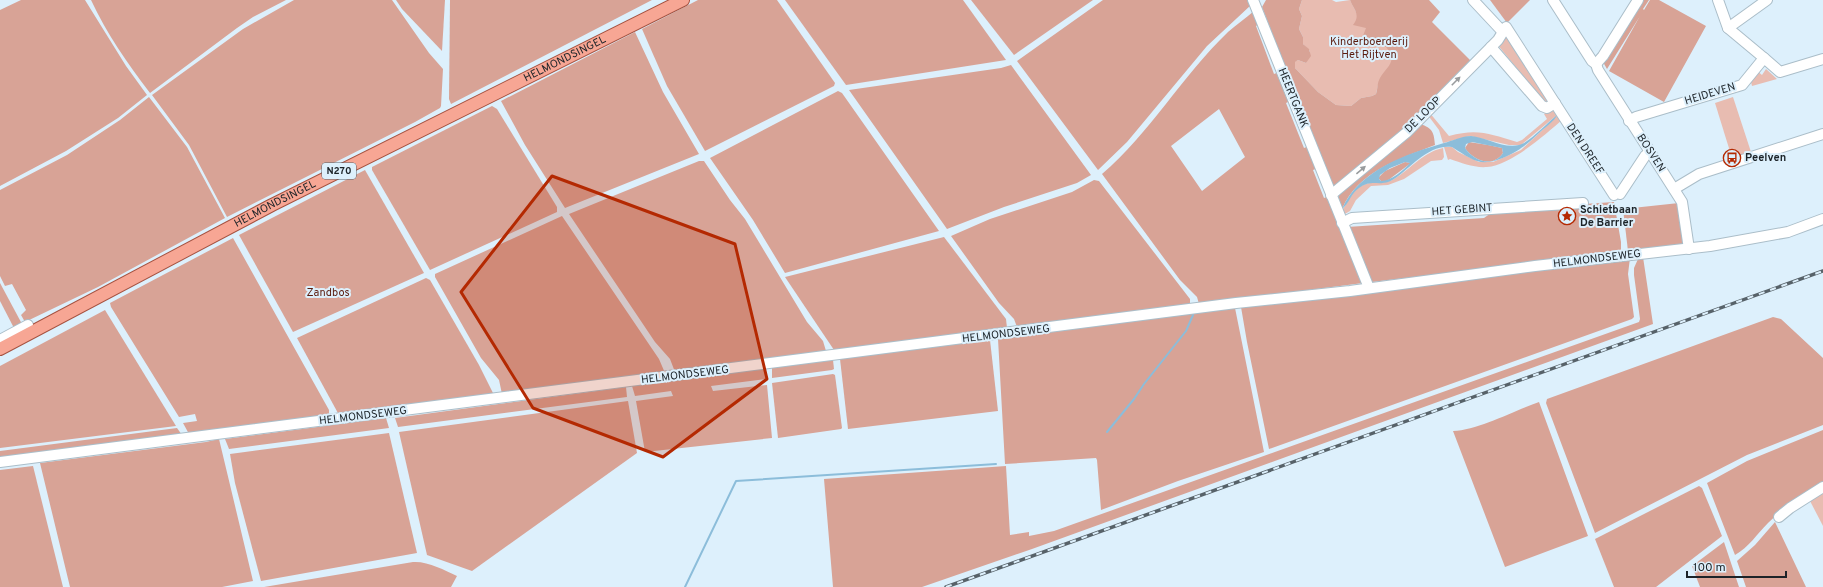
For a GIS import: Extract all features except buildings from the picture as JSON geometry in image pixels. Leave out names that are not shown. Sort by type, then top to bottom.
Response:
[{"type":"main road","name":"HELMONDSINGEL","points":[[0,349],[272,204],[683,0]]},
{"type":"street","name":"DEN DREEF","points":[[1473,0],[1504,29],[1617,195],[1645,156],[1650,152]]},
{"type":"street","name":"BOSVEN","points":[[1553,0],[1592,61],[1596,64],[1598,70],[1629,121],[1682,202],[1690,249]]},
{"type":"street","points":[[1596,64],[1603,56],[1638,0]]},
{"type":"street","points":[[1718,0],[1728,28],[1780,72],[1823,59]]},
{"type":"street","points":[[1728,28],[1767,0]]},
{"type":"street","name":"HEERTGANK","points":[[1255,1],[1332,195]]},
{"type":"street","name":"DE LOOP","points":[[1332,195],[1406,132],[1498,40],[1504,29]]},
{"type":"street","points":[[1491,46],[1542,106],[1548,108],[1555,104]]},
{"type":"street","name":"HEIDEVEN","points":[[1629,121],[1636,117],[1742,85],[1764,58]]},
{"type":"street","points":[[1674,190],[1699,174],[1823,134]]},
{"type":"street","points":[[1332,195],[1369,288]]},
{"type":"street","name":"HET GEBINT","points":[[1342,223],[1352,218],[1583,203]]},
{"type":"street","name":"HELMONDSEWEG","points":[[0,462],[1236,303],[1369,288],[1535,266],[1690,249],[1788,232],[1823,219]]},
{"type":"street","points":[[0,340],[28,325]]},
{"type":"street","points":[[1779,518],[1790,508],[1823,488]]},
{"type":"highlighted area","points":[[552,176],[735,244],[767,379],[663,457],[533,408],[461,292]]},
{"type":"green space","points":[[21,0],[85,0],[126,66],[147,95],[118,118],[66,151],[0,186],[0,10]]},
{"type":"green space","points":[[91,0],[286,0],[253,17],[150,93],[118,48]]},
{"type":"green space","points":[[294,0],[392,0],[429,53],[443,69],[441,106],[415,122],[227,217],[189,145],[152,95],[243,29]]},
{"type":"green space","points":[[396,0],[445,0],[442,51],[402,9]]},
{"type":"green space","points":[[450,0],[652,0],[451,104],[449,99]]},
{"type":"green space","points":[[698,0],[777,0],[835,83],[834,86],[705,151],[667,86],[642,29]]},
{"type":"green space","points":[[785,0],[963,0],[1006,60],[846,85]]},
{"type":"green space","points":[[971,0],[1093,0],[1014,55]]},
{"type":"green space","points":[[1103,0],[1250,0],[1251,5],[1207,46],[1127,142],[1098,170],[1017,61]]},
{"type":"green space","points":[[1266,0],[1302,0],[1299,9],[1302,16],[1299,29],[1303,37],[1303,44],[1309,49],[1311,56],[1306,63],[1298,60],[1295,62],[1295,68],[1318,92],[1336,105],[1351,106],[1361,98],[1376,94],[1379,80],[1390,64],[1391,60],[1390,52],[1386,47],[1378,45],[1363,45],[1361,41],[1366,28],[1353,25],[1357,15],[1350,0],[1429,0],[1440,12],[1432,22],[1472,62],[1404,129],[1332,188],[1262,7]]},
{"type":"green space","name":"Kinderboerderij Het Rijtven","points":[[1302,0],[1332,0],[1336,2],[1350,0],[1358,16],[1425,22],[1378,85],[1376,94],[1361,98],[1351,106],[1336,105],[1318,92],[1295,68],[1294,62],[1298,60],[1306,63],[1310,51],[1303,44],[1303,37],[1299,29],[1302,16],[1299,9]]},
{"type":"green space","points":[[1490,0],[1530,0],[1507,23]]},
{"type":"green space","points":[[1644,0],[1649,0],[1643,9],[1644,10],[1650,0],[1659,0],[1706,26],[1664,102],[1609,71],[1640,16],[1607,69],[1603,62],[1607,60]]},
{"type":"green space","points":[[1254,11],[1260,23],[1256,26],[1274,74],[1279,72],[1290,101],[1286,103],[1304,148],[1309,146],[1318,168],[1313,170],[1324,198],[1329,196],[1363,283],[1199,304],[1197,297],[1180,280],[1102,174],[1151,123],[1211,49],[1228,32]],"holes":[[[1219,109],[1245,157],[1202,191],[1171,146]]]},
{"type":"green space","points":[[635,32],[663,92],[699,154],[565,208],[525,145],[501,101]]},
{"type":"green space","points":[[1506,34],[1552,103],[1548,107],[1497,44]]},
{"type":"green space","points":[[1011,65],[1091,175],[1077,183],[1004,207],[947,229],[849,90],[1001,68]]},
{"type":"green space","points":[[1766,69],[1777,79],[1752,86],[1750,78],[1756,70],[1762,75]]},
{"type":"green space","points":[[838,91],[842,93],[939,231],[785,273],[753,220],[710,158]]},
{"type":"green space","points":[[149,97],[187,147],[225,218],[98,287],[25,322],[21,315],[26,310],[12,284],[5,286],[0,276],[0,190],[67,155],[120,120]]},
{"type":"green space","points":[[1733,97],[1751,152],[1732,158],[1715,103]]},
{"type":"green space","points":[[492,106],[497,109],[557,207],[557,212],[430,270],[372,170],[372,167]]},
{"type":"green space","points":[[1554,107],[1563,119],[1537,141],[1517,155],[1496,165],[1487,167],[1473,166],[1450,159],[1448,160],[1444,147],[1452,147],[1458,152],[1479,162],[1493,162],[1521,150],[1557,115],[1521,145],[1509,145],[1470,136],[1443,143],[1439,130],[1427,114],[1429,112],[1449,136],[1476,132],[1491,134],[1517,142],[1522,140],[1547,119],[1544,114]]},
{"type":"green space","points":[[1420,124],[1430,129],[1434,137],[1435,145],[1394,161],[1369,176],[1358,185],[1349,196],[1342,209],[1338,195]]},
{"type":"green space","points":[[1469,142],[1502,148],[1503,153],[1494,161],[1483,161],[1473,156],[1465,148]]},
{"type":"green space","points":[[1443,148],[1444,157],[1442,160],[1431,161],[1404,179],[1388,185],[1371,186],[1356,200],[1350,211],[1343,215],[1337,197],[1343,209],[1352,194],[1359,187],[1368,183],[1390,181],[1429,153]]},
{"type":"green space","points":[[699,161],[704,161],[730,200],[745,219],[807,322],[823,341],[826,351],[675,372],[670,359],[655,342],[569,214]]},
{"type":"green space","points":[[1405,162],[1411,163],[1387,181],[1381,181],[1378,178],[1385,171]]},
{"type":"green space","name":"Zandbos","points":[[365,170],[424,273],[293,332],[239,235]]},
{"type":"green space","points":[[1094,180],[1099,181],[1190,299],[1190,304],[1017,327],[1014,319],[999,303],[951,236],[990,219],[1072,192]]},
{"type":"green space","points":[[1614,202],[1621,242],[1621,252],[1372,282],[1347,227],[1484,218],[1495,210]]},
{"type":"green space","points":[[1679,203],[1686,244],[1628,251],[1623,209]]},
{"type":"green space","points":[[562,216],[659,359],[665,373],[502,394],[499,380],[481,358],[435,277],[435,274]]},
{"type":"green space","points":[[944,237],[1006,319],[1007,328],[834,350],[785,277]]},
{"type":"green space","points":[[233,238],[329,410],[329,416],[189,434],[183,423],[197,421],[195,414],[179,417],[111,307],[110,303]]},
{"type":"green space","points":[[1643,257],[1653,324],[1032,549],[922,587],[833,587],[824,479],[1006,466],[1010,535],[1029,532],[1029,536],[1054,531],[1639,322],[1640,319],[1634,268],[1638,259]]},
{"type":"green space","points":[[1630,258],[1628,274],[1634,317],[1632,319],[1269,449],[1241,307]]},
{"type":"green space","points":[[426,278],[430,280],[479,365],[494,395],[339,415],[297,338]]},
{"type":"green space","points":[[0,283],[22,324],[15,330],[0,301]]},
{"type":"green space","points":[[1235,308],[1264,452],[1178,481],[1101,510],[1096,458],[1005,464],[998,339]]},
{"type":"green space","points":[[105,310],[176,426],[0,448],[0,366]]},
{"type":"green space","points":[[1773,317],[1781,319],[1823,358],[1823,425],[1747,455],[1595,533],[1546,403],[1547,399]]},
{"type":"green space","points":[[990,340],[998,411],[848,429],[840,359]]},
{"type":"green space","points":[[833,360],[834,369],[832,370],[772,378],[772,368]]},
{"type":"green space","points":[[764,369],[767,378],[765,379],[711,386],[713,391],[767,385],[772,438],[645,452],[636,401],[673,396],[671,391],[635,396],[632,386]]},
{"type":"green space","points":[[833,374],[835,375],[842,428],[778,438],[772,383]]},
{"type":"green space","points":[[626,387],[627,397],[398,427],[395,418]]},
{"type":"green space","points":[[628,401],[637,453],[472,571],[427,555],[399,432]]},
{"type":"green space","points":[[1539,402],[1588,536],[1505,567],[1453,431],[1485,424]]},
{"type":"green space","points":[[386,418],[389,428],[229,449],[225,439]]},
{"type":"green space","points":[[177,428],[182,435],[0,458],[0,451]]},
{"type":"green space","points":[[1823,430],[1823,483],[1781,512],[1768,523],[1749,544],[1735,555],[1707,483],[1747,461]]},
{"type":"green space","points":[[389,433],[417,553],[261,581],[235,483],[230,454]]},
{"type":"green space","points":[[219,439],[253,581],[222,587],[70,587],[40,463],[206,442]]},
{"type":"green space","points":[[33,466],[63,587],[0,587],[0,470]]},
{"type":"green space","points":[[1699,486],[1702,488],[1722,536],[1656,587],[1614,587],[1595,539]]},
{"type":"green space","points":[[1823,490],[1823,526],[1809,499]]},
{"type":"green space","points":[[1775,522],[1806,587],[1746,587],[1737,561],[1755,545]]},
{"type":"green space","points":[[1724,542],[1739,587],[1700,587],[1692,566]]},
{"type":"green space","points":[[413,562],[430,564],[457,576],[451,587],[264,587]]},
{"type":"water","points":[[1557,115],[1552,122],[1523,147],[1505,157],[1496,160],[1503,153],[1502,148],[1472,142],[1466,144],[1465,148],[1468,152],[1478,159],[1488,162],[1471,159],[1452,147],[1435,149],[1420,158],[1389,182],[1368,184],[1359,188],[1342,209],[1350,195],[1360,184],[1372,174],[1400,158],[1429,147],[1468,136],[1501,144],[1513,146],[1519,145],[1533,136]],"holes":[[[1405,162],[1410,163],[1397,175],[1385,181],[1381,181],[1379,179],[1380,175],[1390,168]]]},
{"type":"waterway","points":[[1107,432],[1186,331],[1193,315]]},
{"type":"waterway","points":[[685,587],[736,481],[996,464]]},
{"type":"railway","points":[[946,587],[1823,271]]},
{"type":"place","name":"Peelven","points":[[1732,158]]},
{"type":"place","name":"Schietbaan De Barrier","points":[[1567,216]]}]
